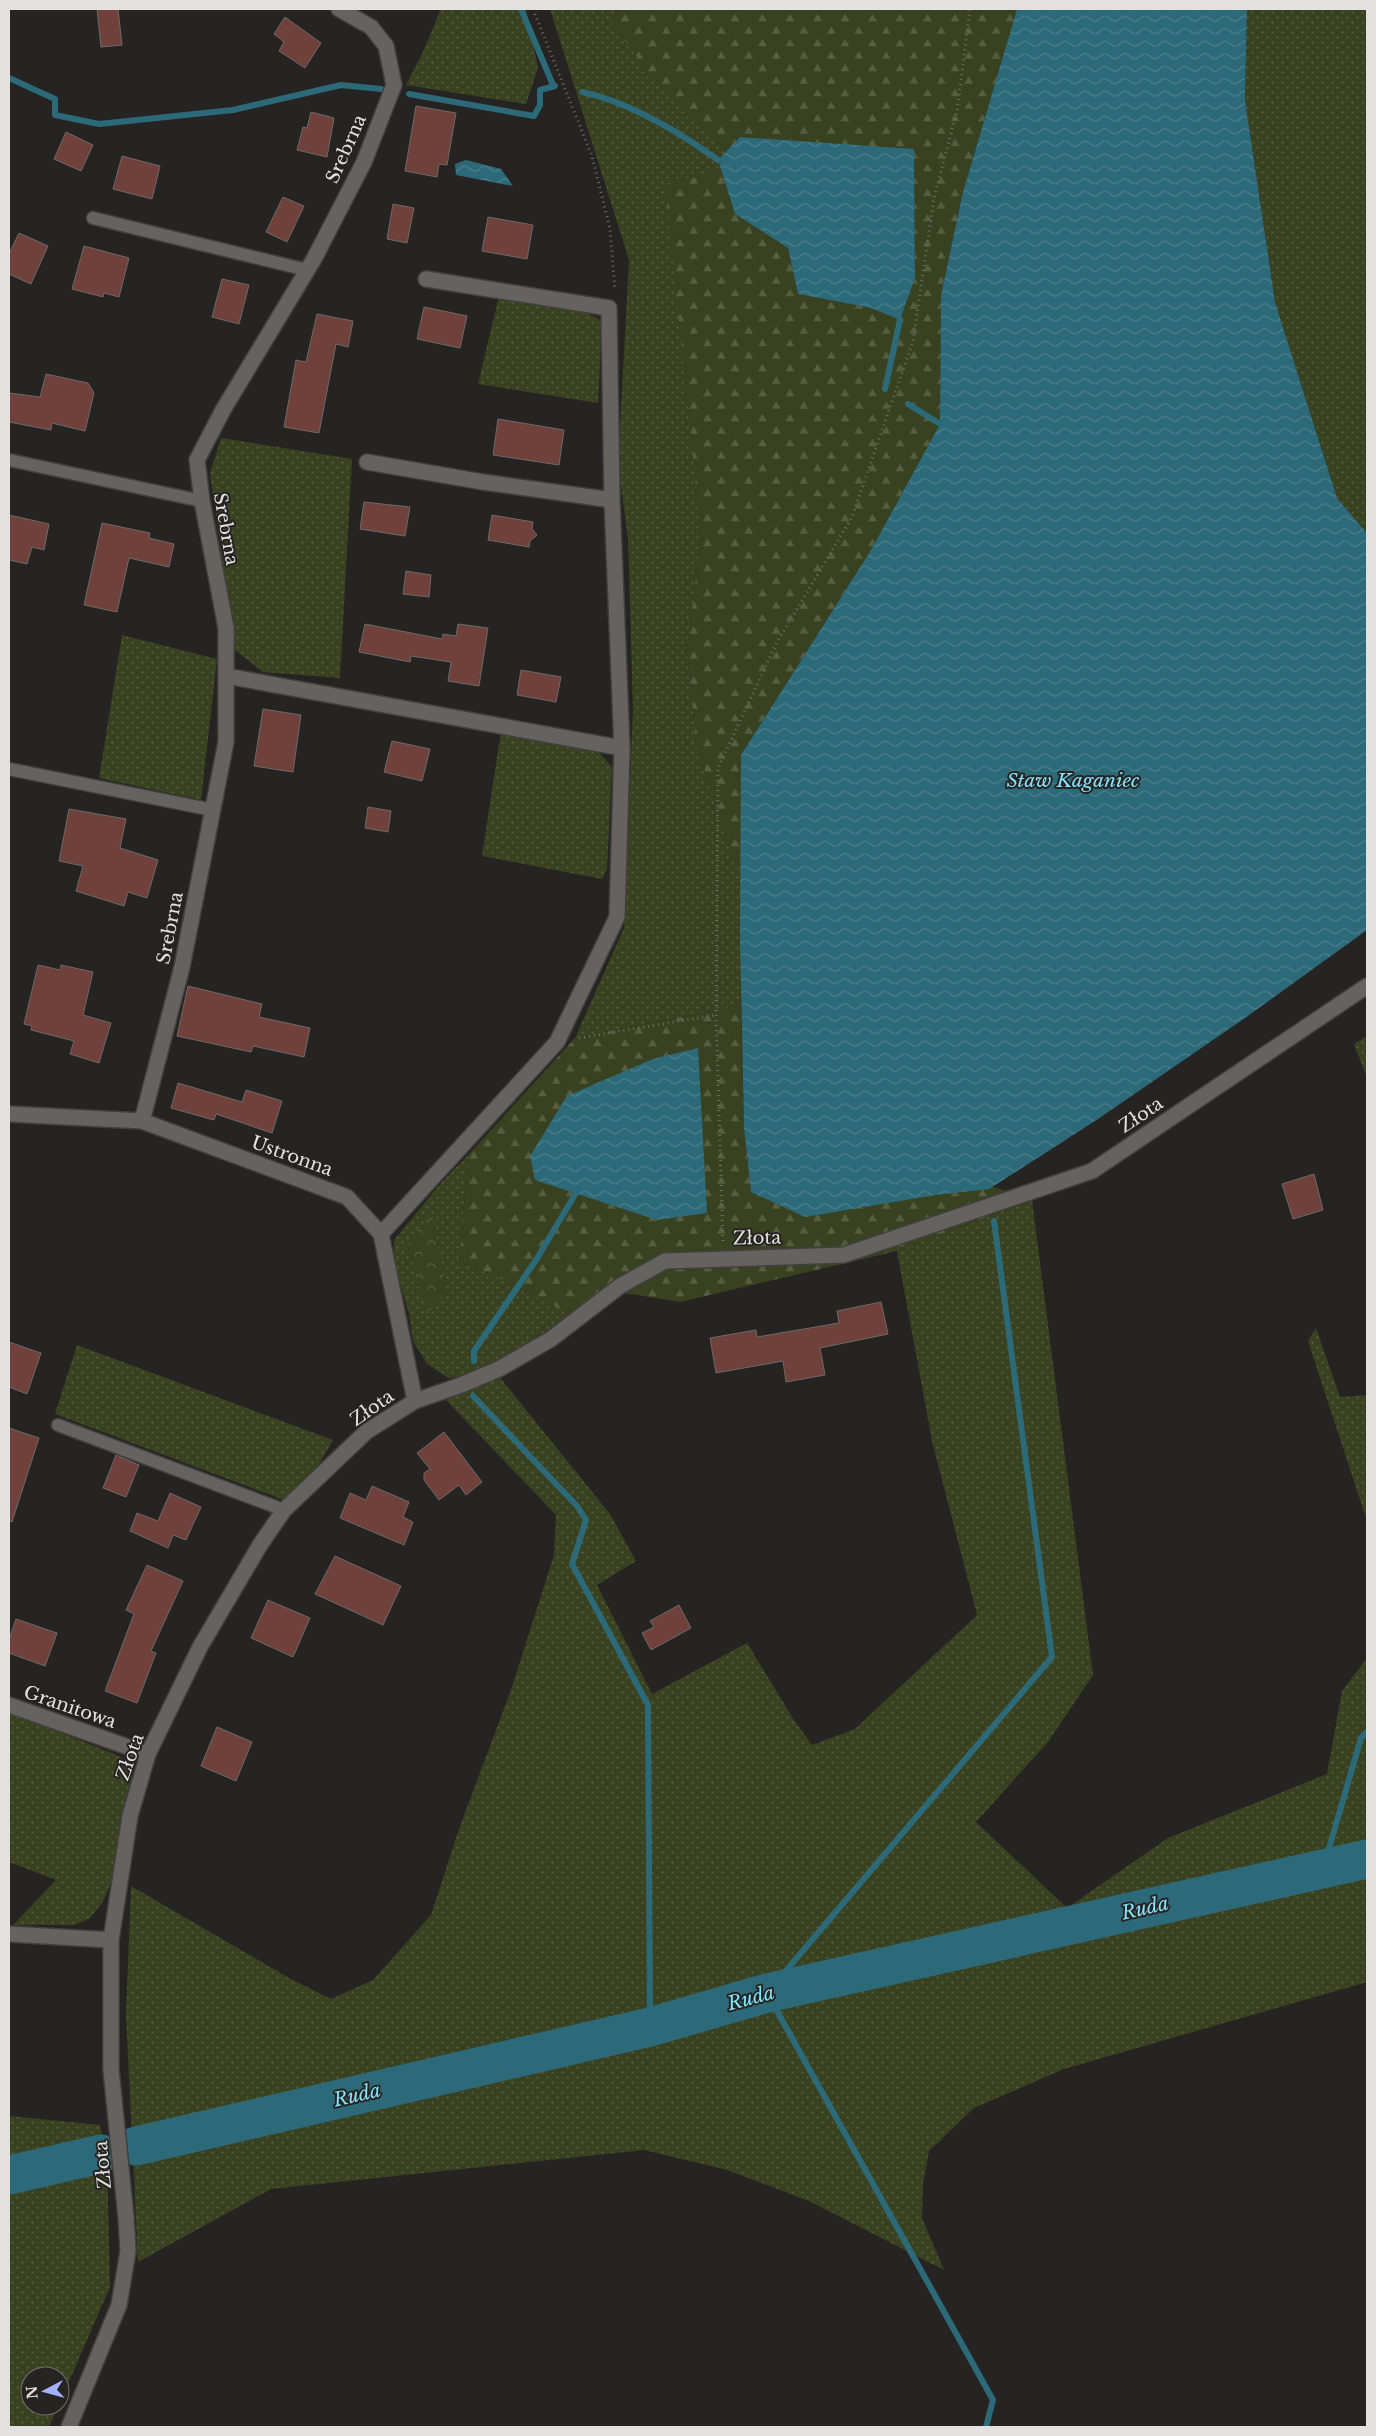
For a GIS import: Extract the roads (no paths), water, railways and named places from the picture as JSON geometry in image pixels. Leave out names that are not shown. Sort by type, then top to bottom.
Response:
[{"type":"street","name":"Srebrna","points":[[142,1120],[182,967],[226,742],[226,628],[196,460],[223,410],[307,270],[364,162],[394,85],[386,46],[371,26],[338,9]]},
{"type":"street","points":[[381,1234],[557,1042],[616,917],[622,748],[612,500],[609,308],[426,279]]},
{"type":"street","points":[[367,462],[483,482],[612,500]]},
{"type":"street","points":[[226,676],[622,748]]},
{"type":"street","name":"Złota","points":[[69,2427],[119,2305],[128,2251],[111,2070],[111,1940],[130,1816],[148,1754],[200,1647],[260,1545],[284,1510],[366,1432],[416,1401],[499,1369],[551,1339],[620,1286],[665,1261],[844,1255],[1092,1171],[1367,986]]},
{"type":"street","name":"Ustronna","points":[[9,1114],[142,1120],[347,1196],[381,1234],[416,1401]]},
{"type":"street","name":"Granitowa","points":[[9,1705],[148,1754]]},
{"type":"street","points":[[9,1934],[111,1940]]},
{"type":"lane","points":[[93,218],[307,270]]},
{"type":"lane","points":[[9,460],[202,502]]},
{"type":"lane","points":[[9,769],[212,810]]},
{"type":"lane","points":[[58,1425],[284,1510]]},
{"type":"water","name":"Staw Kaganiec","points":[[1017,9],[1247,9],[1245,100],[1275,302],[1337,498],[1367,533],[1367,930],[1245,1018],[1098,1119],[989,1189],[935,1195],[805,1217],[751,1192],[744,1128],[740,940],[741,755],[871,550],[940,424],[941,295],[963,192]]},
{"type":"water","points":[[740,137],[914,149],[915,278],[900,320],[871,308],[798,294],[788,248],[735,214],[718,160]]},
{"type":"water","points":[[466,160],[501,169],[513,186],[456,175],[455,164]]},
{"type":"water","points":[[698,1048],[707,1213],[657,1220],[535,1180],[530,1156],[567,1096],[653,1059]]},
{"type":"waterway","points":[[521,9],[553,85]]},
{"type":"waterway","points":[[9,78],[55,99],[55,115],[99,124],[233,110],[341,85],[381,89]]},
{"type":"waterway","points":[[409,94],[534,116],[540,105],[540,90],[555,86]]},
{"type":"waterway","points":[[582,92],[618,103],[653,119],[718,160]]},
{"type":"waterway","points":[[885,389],[900,320]]},
{"type":"waterway","points":[[908,404],[940,424]]},
{"type":"waterway","points":[[474,1361],[474,1351],[536,1260],[576,1193]]},
{"type":"waterway","points":[[986,2427],[993,2400],[767,1993],[1052,1657],[994,1221]]},
{"type":"waterway","points":[[473,1396],[577,1506],[586,1520],[572,1564],[648,1705],[650,2027]]},
{"type":"waterway","points":[[1323,1869],[1361,1738],[1367,1732]]},
{"type":"waterway","name":"Ruda","points":[[136,2146],[650,2027],[767,1993],[1367,1859]]},
{"type":"waterway","name":"Ruda","points":[[9,2175],[101,2154]]}]
